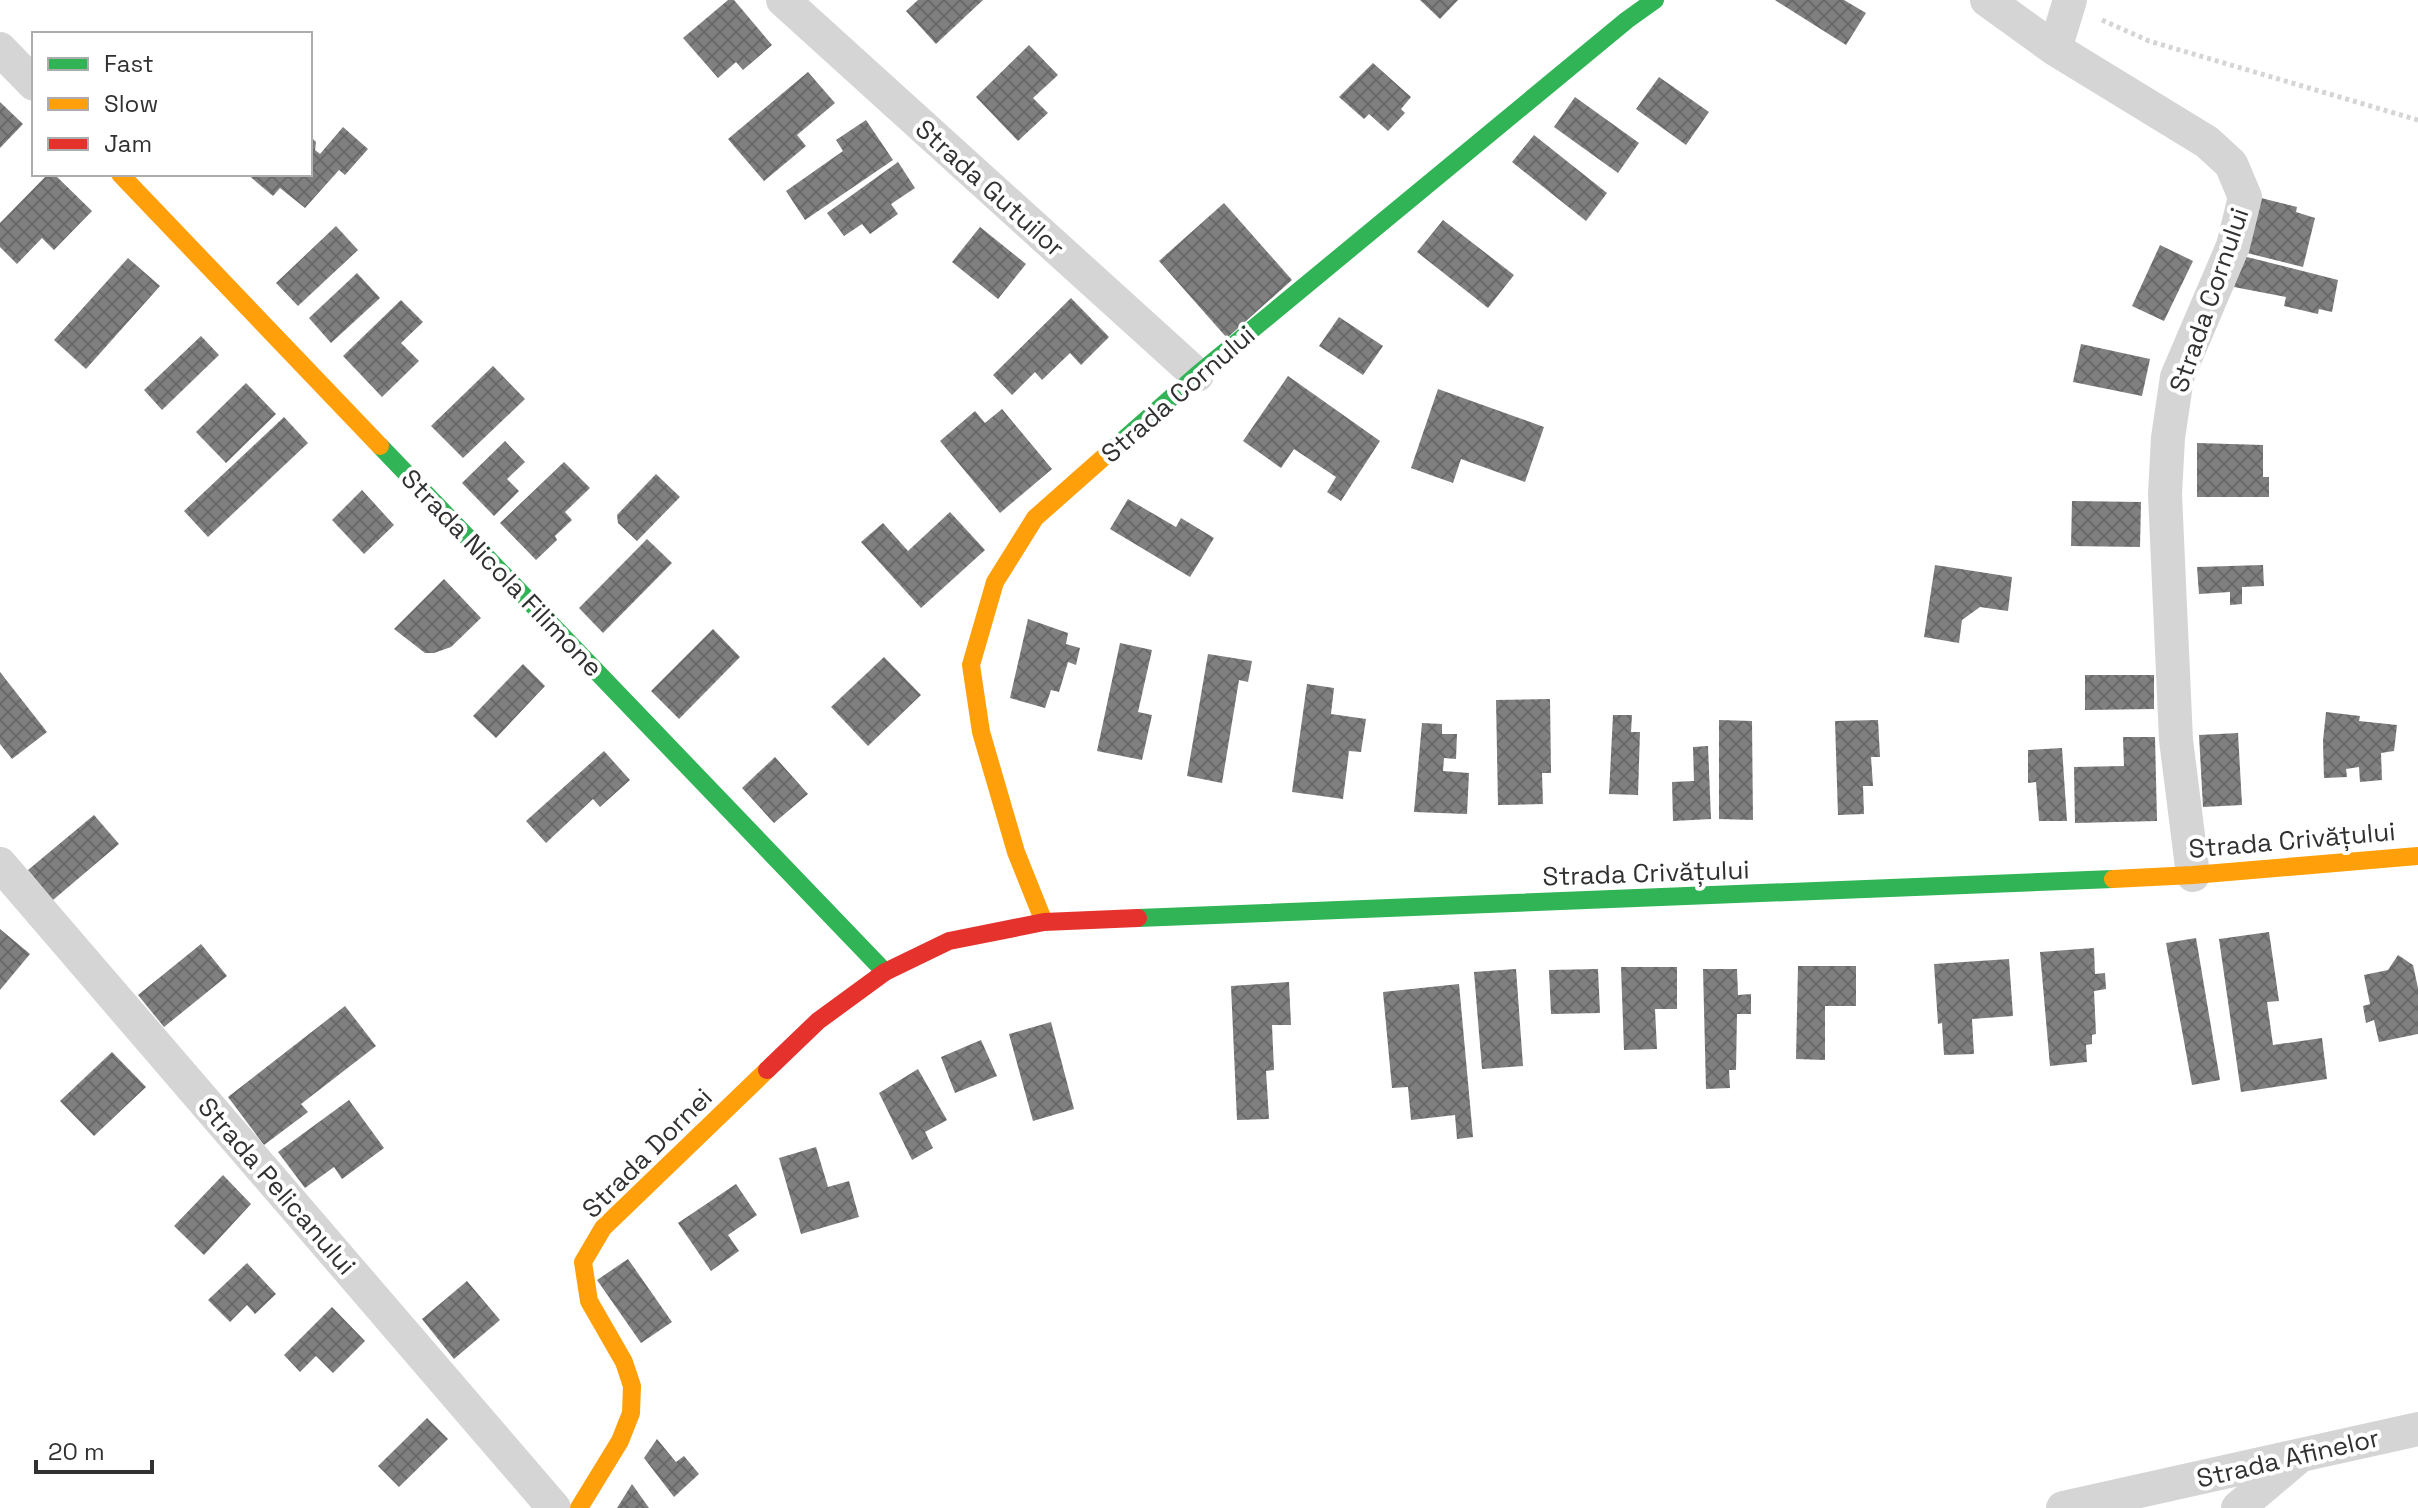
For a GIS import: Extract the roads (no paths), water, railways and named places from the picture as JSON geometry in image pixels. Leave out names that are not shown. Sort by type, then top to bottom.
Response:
[{"type":"street","name":"Strada Gutuilor","points":[[783,0],[1197,375]]},
{"type":"street","name":"Strada Cornului","points":[[1044,922],[1016,852],[985,747],[971,665],[995,582],[1035,518],[1616,10],[1655,0]]},
{"type":"street","name":"Strada Cornului","points":[[1987,0],[2055,49],[2207,142],[2231,164],[2245,197],[2233,246],[2177,377],[2168,438],[2165,494],[2176,740],[2193,875]]},
{"type":"street","points":[[2055,49],[2070,2]]},
{"type":"street","points":[[0,49],[32,82]]},
{"type":"street","name":"Strada Nicola Filimone","points":[[122,176],[885,972]]},
{"type":"street","name":"Strada Crivățului","points":[[885,972],[949,941],[1044,922],[1641,900],[2193,875],[2418,856]]},
{"type":"street","name":"Strada Pelicanului","points":[[0,864],[554,1508]]},
{"type":"street","name":"Strada Dornei","points":[[579,1508],[620,1441],[631,1413],[632,1386],[624,1362],[589,1301],[583,1262],[603,1228],[818,1021],[885,972]]},
{"type":"street","name":"Strada Afinelor","points":[[2063,1508],[2418,1429]]},
{"type":"street","points":[[2238,1508],[2300,1457]]}]
